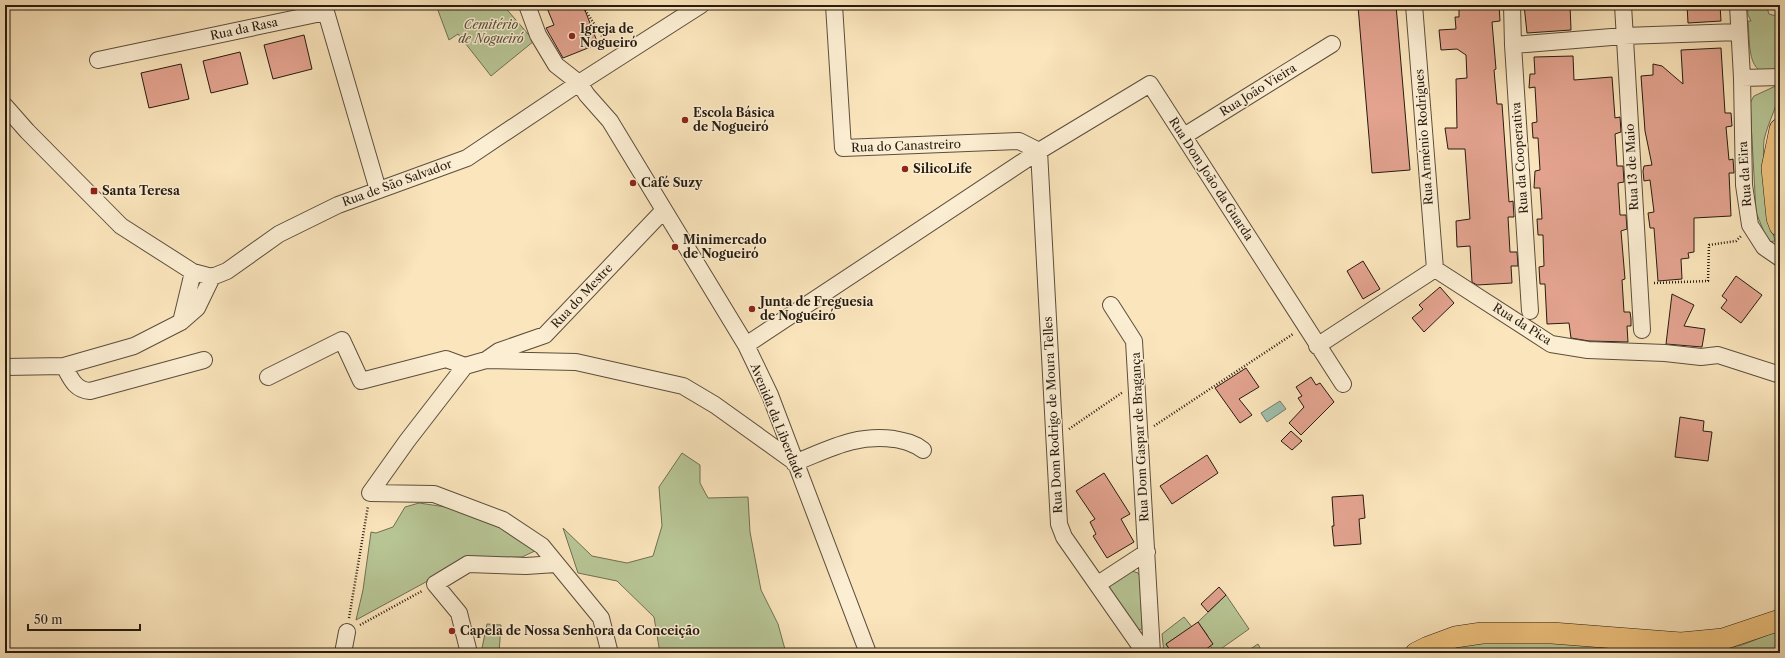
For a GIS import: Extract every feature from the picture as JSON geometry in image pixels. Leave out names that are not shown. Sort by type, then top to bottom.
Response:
[{"type":"main road","points":[[1780,129],[1772,168],[1777,218],[1780,226]]},
{"type":"main road","points":[[1416,653],[1455,637],[1482,633],[1552,633],[1681,643],[1723,639],[1780,620]]},
{"type":"street","name":"Avenida da Liberdade","points":[[527,5],[538,35],[556,65],[578,83],[610,121],[746,345],[770,395],[794,462],[868,653]]},
{"type":"street","name":"Rua de São Salvador","points":[[212,277],[227,271],[279,234],[338,205],[467,158],[578,83],[701,5]]},
{"type":"street","name":"Rua do Canastreiro","points":[[834,5],[843,148],[1019,141],[1039,151]]},
{"type":"street","name":"Rua Arménio Rodrigues","points":[[1414,5],[1435,269]]},
{"type":"street","name":"Rua da Cooperativa","points":[[1512,5],[1513,45],[1530,311]]},
{"type":"street","name":"Rua 13 de Maio","points":[[1622,5],[1642,330]]},
{"type":"street","name":"Rua da Eira","points":[[1738,5],[1742,78],[1744,185],[1750,225],[1764,247],[1780,258]]},
{"type":"street","name":"Rua da Rasa","points":[[98,60],[326,12],[378,190]]},
{"type":"street","points":[[1513,45],[1624,36],[1739,32]]},
{"type":"street","name":"Rua João Vieira","points":[[1184,136],[1332,44]]},
{"type":"street","points":[[1742,78],[1780,77]]},
{"type":"street","name":"Rua Dom João da Guarda","points":[[1039,151],[1150,84],[1343,384]]},
{"type":"street","points":[[5,106],[27,131],[121,226],[158,252],[193,272],[212,277],[197,308],[180,322],[134,346],[64,366],[5,367]]},
{"type":"street","points":[[746,345],[1039,151]]},
{"type":"street","name":"Rua Dom Rodrigo de Moura Telles","points":[[1039,151],[1059,524],[1064,537],[1145,653]]},
{"type":"street","name":"Rua do Mestre","points":[[486,360],[499,351],[546,335],[664,210]]},
{"type":"street","points":[[1318,346],[1435,269]]},
{"type":"street","name":"Rua da Pica","points":[[1435,269],[1551,344],[1588,350],[1665,352],[1701,357],[1718,355],[1780,375]]},
{"type":"street","points":[[180,322],[193,272]]},
{"type":"street","name":"Rua Dom Gaspar de Bragança","points":[[1111,305],[1134,341],[1152,653]]},
{"type":"street","points":[[268,377],[342,340],[361,381],[446,359],[465,366],[486,360],[576,362],[683,386],[715,405],[794,462],[844,443],[863,438],[901,440],[911,442],[923,450]]},
{"type":"street","points":[[64,366],[77,388],[83,391],[90,391],[204,360]]},
{"type":"street","points":[[370,493],[407,441],[465,366]]},
{"type":"street","points":[[370,493],[434,494],[503,520],[542,546],[601,618],[609,650],[606,653]]},
{"type":"street","points":[[1098,584],[1146,552]]},
{"type":"street","points":[[469,653],[459,613],[435,584],[468,564],[526,566],[556,564]]},
{"type":"street","points":[[343,653],[347,632]]},
{"type":"path","points":[[582,5],[617,59]]},
{"type":"path","points":[[1639,283],[1708,282],[1709,245],[1736,241],[1750,225]]},
{"type":"path","points":[[1139,435],[1305,326]]},
{"type":"path","points":[[1054,440],[1136,383]]},
{"type":"path","points":[[347,632],[370,493]]},
{"type":"path","points":[[347,632],[435,584]]},
{"type":"green space","name":"Cemitério de Nogueiró","points":[[436,5],[503,5],[534,41],[491,76],[458,34],[449,40]]},
{"type":"green space","points":[[1747,5],[1766,5],[1769,14],[1776,16],[1780,23],[1780,68],[1769,72],[1761,71],[1755,66],[1750,50],[1748,21],[1751,21],[1748,15]]},
{"type":"green space","points":[[1780,84],[1778,98],[1764,143],[1764,172],[1768,212],[1775,241],[1768,242],[1756,212],[1750,103],[1754,96]]},
{"type":"green space","points":[[682,453],[700,465],[700,483],[708,498],[748,497],[750,532],[761,590],[778,624],[786,653],[660,653],[654,617],[617,581],[578,573],[563,528],[592,556],[627,563],[653,556],[662,526],[659,487]]},
{"type":"green space","points":[[419,503],[446,507],[505,529],[537,550],[522,557],[481,558],[435,577],[356,620],[363,590],[371,532],[376,533],[393,527],[405,507]]},
{"type":"green space","points":[[1132,571],[1138,573],[1140,576],[1142,629],[1138,630],[1109,590],[1110,584]]},
{"type":"green space","points":[[1226,595],[1249,629],[1215,653],[1205,638],[1208,636],[1198,622]]},
{"type":"green space","points":[[1184,617],[1192,627],[1166,644],[1172,653],[1164,653],[1162,634]]},
{"type":"green space","points":[[487,624],[501,625],[499,653],[481,653]]},
{"type":"green space","points":[[1780,630],[1779,653],[1433,653],[1484,640],[1718,650],[1742,645]]},
{"type":"green space","points":[[1258,644],[1263,653],[1244,653]]},
{"type":"shaded area","points":[[1280,401],[1286,409],[1267,422],[1261,413]]},
{"type":"building","name":"Igreja de Nogueiró","points":[[556,5],[583,5],[598,44],[563,58],[546,28],[554,25],[547,8]]},
{"type":"building","points":[[1396,5],[1410,170],[1372,173],[1358,6]]},
{"type":"building","points":[[1459,5],[1499,5],[1500,21],[1492,22],[1496,69],[1494,70],[1497,104],[1502,104],[1509,202],[1513,201],[1514,217],[1508,217],[1510,252],[1517,252],[1518,266],[1511,266],[1512,283],[1477,285],[1472,282],[1470,246],[1457,247],[1456,221],[1470,219],[1465,149],[1448,149],[1445,128],[1457,128],[1456,79],[1467,78],[1466,55],[1457,49],[1441,50],[1439,30],[1456,29],[1455,17],[1459,17]]},
{"type":"building","points":[[1524,5],[1570,5],[1571,30],[1527,33]]},
{"type":"building","points":[[1687,5],[1720,5],[1721,21],[1688,23]]},
{"type":"building","points":[[304,35],[312,69],[273,79],[264,45]]},
{"type":"building","points":[[1721,48],[1725,113],[1731,113],[1732,126],[1726,127],[1729,160],[1733,159],[1734,173],[1729,173],[1731,216],[1694,218],[1694,252],[1688,253],[1689,258],[1681,259],[1682,279],[1658,281],[1654,228],[1650,228],[1648,213],[1654,212],[1650,180],[1644,181],[1643,171],[1644,166],[1652,165],[1645,131],[1641,76],[1653,75],[1653,64],[1662,66],[1683,84],[1681,50]]},
{"type":"building","points":[[240,52],[248,84],[211,93],[203,61]]},
{"type":"building","points":[[1573,56],[1574,80],[1612,77],[1615,118],[1620,117],[1621,132],[1615,134],[1617,166],[1623,166],[1624,182],[1618,183],[1620,215],[1626,215],[1627,229],[1621,231],[1625,279],[1622,280],[1624,312],[1630,312],[1631,319],[1631,326],[1627,326],[1628,342],[1589,341],[1571,338],[1569,323],[1547,324],[1545,284],[1540,284],[1539,267],[1544,266],[1543,235],[1538,235],[1537,219],[1542,219],[1541,203],[1540,188],[1534,188],[1535,171],[1540,170],[1538,138],[1533,138],[1532,123],[1537,122],[1535,87],[1529,88],[1530,74],[1535,74],[1534,57]]},
{"type":"building","points":[[181,64],[189,99],[149,108],[141,73]]},
{"type":"building","points":[[1363,261],[1380,289],[1363,299],[1347,271]]},
{"type":"building","points":[[1736,276],[1762,295],[1741,323],[1721,308],[1727,300],[1722,296]]},
{"type":"building","points":[[1440,287],[1454,303],[1424,332],[1412,318],[1423,309],[1419,305]]},
{"type":"building","points":[[1672,294],[1694,305],[1684,326],[1705,329],[1702,347],[1666,344]]},
{"type":"building","points":[[1246,368],[1259,387],[1239,399],[1252,415],[1240,423],[1215,388]]},
{"type":"building","points":[[1311,377],[1316,385],[1320,383],[1334,402],[1301,435],[1289,423],[1304,407],[1298,398],[1302,396],[1296,387]]},
{"type":"building","points":[[1680,417],[1704,421],[1703,431],[1712,432],[1708,461],[1675,457]]},
{"type":"building","points":[[1291,431],[1302,441],[1292,450],[1281,441]]},
{"type":"building","points":[[1207,455],[1218,473],[1172,504],[1160,486]]},
{"type":"building","points":[[1104,473],[1130,514],[1121,519],[1134,542],[1107,558],[1093,536],[1096,534],[1090,522],[1095,519],[1076,491]]},
{"type":"building","points":[[1363,495],[1365,518],[1359,519],[1361,544],[1334,546],[1332,497]]},
{"type":"building","points":[[1219,587],[1226,595],[1208,612],[1201,604]]},
{"type":"building","points":[[1198,622],[1213,644],[1201,653],[1172,653],[1166,644]]},
{"type":"place","name":"Igreja de Nogueiró","points":[[572,36]]},
{"type":"place","name":"Escola Básica de Nogueiró","points":[[685,120]]},
{"type":"place","name":"SilicoLife","points":[[905,169]]},
{"type":"place","name":"Café Suzy","points":[[633,183]]},
{"type":"place","name":"Santa Teresa","points":[[94,191]]},
{"type":"place","name":"Minimercado de Nogueiró","points":[[675,247]]},
{"type":"place","name":"Junta de Freguesia de Nogueiró","points":[[752,309]]},
{"type":"place","name":"Capela de Nossa Senhora da Conceição","points":[[452,631]]}]
